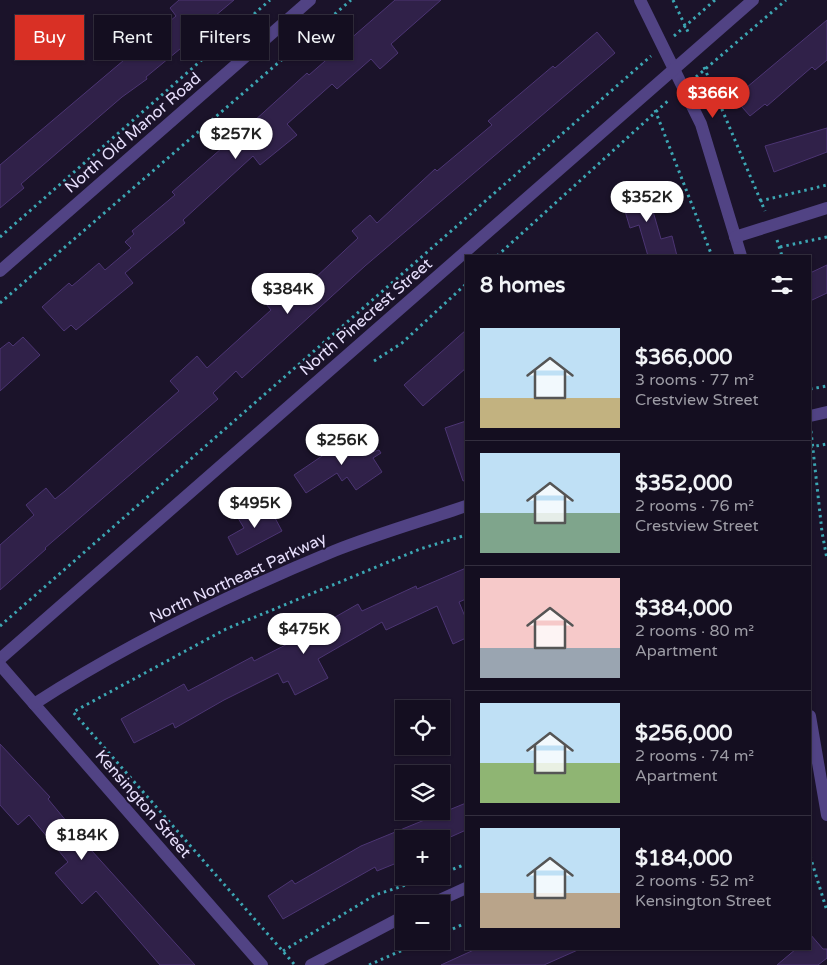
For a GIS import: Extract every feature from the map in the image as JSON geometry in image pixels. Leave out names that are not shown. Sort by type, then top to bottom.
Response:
[{"type":"street","name":"North Old Manor Road","points":[[0,271],[310,0]]},
{"type":"street","points":[[640,0],[684,87],[700,124],[741,255]]},
{"type":"street","name":"North Pinecrest Street","points":[[0,659],[754,0]]},
{"type":"street","points":[[735,237],[827,208]]},
{"type":"street","points":[[811,416],[827,412]]},
{"type":"street","name":"North Northeast Parkway","points":[[34,704],[75,677],[174,623],[335,551],[465,506]]},
{"type":"street","name":"Kensington Street","points":[[0,665],[262,965]]},
{"type":"street","points":[[811,723],[827,815]]},
{"type":"street","points":[[450,895],[465,888]]},
{"type":"street","points":[[310,965],[395,921]]},
{"type":"path","points":[[0,237],[270,0]]},
{"type":"path","points":[[0,303],[351,0]]},
{"type":"path","points":[[673,0],[705,69],[780,246],[782,255]]},
{"type":"path","points":[[0,626],[715,0]]},
{"type":"path","points":[[498,255],[655,112],[786,0]]},
{"type":"path","points":[[641,65],[655,112],[712,255]]},
{"type":"path","points":[[760,201],[827,185]]},
{"type":"path","points":[[780,246],[827,236]]},
{"type":"path","points":[[374,362],[402,343],[465,285]]},
{"type":"path","points":[[811,389],[827,386]]},
{"type":"path","points":[[827,444],[811,446],[827,559]]},
{"type":"path","points":[[295,965],[73,712],[226,629],[420,548],[465,535]]},
{"type":"path","points":[[811,859],[827,911]]},
{"type":"path","points":[[450,870],[465,864]]},
{"type":"path","points":[[283,951],[375,896],[407,885]]},
{"type":"path","points":[[450,930],[465,923]]},
{"type":"path","points":[[369,965],[403,950]]},
{"type":"building","points":[[179,0],[234,0],[216,15],[181,15],[181,48],[171,56],[171,20],[176,16],[170,8]]},
{"type":"building","points":[[395,0],[441,0],[391,44],[398,53],[380,69],[371,59],[337,89],[332,84],[287,124],[297,135],[260,165],[253,156],[183,220],[185,223],[125,273],[133,283],[76,330],[71,325],[64,331],[42,307],[69,283],[72,286],[99,263],[105,270],[131,248],[125,242],[134,234],[132,231],[175,195],[172,192],[230,141],[228,139],[252,120],[253,122],[307,73],[309,75],[326,60],[353,60],[353,37]]},
{"type":"building","points":[[827,20],[827,60],[815,70],[812,67],[767,106],[765,104],[750,116],[734,98]]},
{"type":"building","points":[[597,32],[615,53],[365,266],[242,378],[236,371],[213,393],[218,399],[45,548],[0,590],[0,545],[34,515],[26,505],[46,488],[55,499],[65,491],[179,391],[170,381],[197,356],[207,368],[271,310],[266,304],[277,293],[283,300],[296,288],[300,292],[358,238],[352,231],[370,215],[377,223],[435,169],[437,171],[492,125],[488,121]]},
{"type":"building","points":[[124,60],[167,60],[146,77],[147,79],[122,97],[21,184],[24,188],[0,208],[0,165]]},
{"type":"building","points":[[827,128],[827,152],[774,172],[765,146]]},
{"type":"building","points":[[646,187],[661,239],[672,236],[677,255],[648,255],[639,225],[630,228],[620,194]]},
{"type":"building","points":[[827,265],[827,293],[811,301],[811,273]]},
{"type":"building","points":[[465,331],[465,369],[423,406],[404,385]]},
{"type":"building","points":[[23,337],[40,355],[0,391],[0,349],[9,342],[13,346]]},
{"type":"building","points":[[465,421],[465,480],[463,481],[445,428]]},
{"type":"building","points":[[356,433],[369,453],[379,450],[381,453],[373,458],[382,472],[356,490],[347,477],[342,481],[337,473],[306,493],[294,475]]},
{"type":"building","points":[[267,503],[282,531],[237,555],[228,537],[244,528],[238,518]]},
{"type":"building","points":[[465,568],[465,599],[459,602],[465,617],[465,638],[453,644],[437,606],[386,630],[382,622],[318,659],[328,678],[295,695],[288,681],[283,683],[278,673],[224,700],[175,728],[173,723],[134,743],[121,719],[184,684],[188,691],[252,657],[254,661],[331,622],[330,620],[358,604],[362,611],[416,586],[417,589]]},
{"type":"building","points":[[0,744],[50,797],[48,799],[82,840],[195,965],[160,965],[96,891],[82,904],[55,873],[68,862],[29,815],[18,825],[0,805]]},
{"type":"building","points":[[465,803],[465,830],[450,837],[450,830],[400,830],[424,820],[450,820],[450,810]]},
{"type":"building","points":[[395,832],[395,864],[377,871],[375,867],[283,919],[268,896],[292,880],[295,884],[361,846]]},
{"type":"building","points":[[811,935],[823,949],[827,949],[827,958],[818,965],[777,965],[795,950],[811,950]]},
{"type":"building","points":[[474,950],[578,950],[544,965],[441,965]]}]
